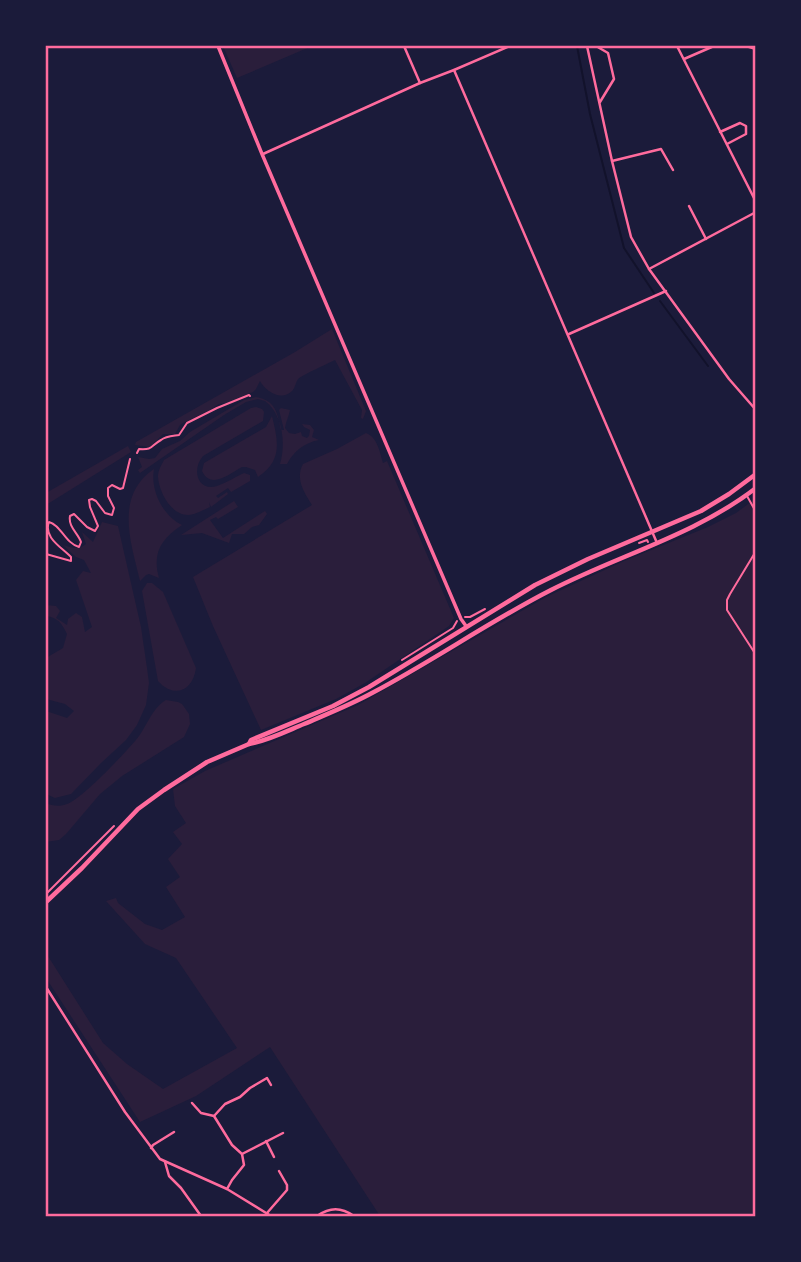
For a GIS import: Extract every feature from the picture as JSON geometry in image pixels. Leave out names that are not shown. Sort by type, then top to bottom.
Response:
[{"type":"main road","points":[[249,744],[251,740],[332,706],[369,687],[535,585],[709,506],[755,474]]},
{"type":"main road","points":[[46,902],[138,809],[207,762],[335,711],[372,693],[474,632],[548,592],[709,518],[755,488]]},
{"type":"street","points":[[218,46],[466,626]]},
{"type":"street","points":[[404,46],[420,83]]},
{"type":"street","points":[[262,154],[510,46]]},
{"type":"street","points":[[587,46],[631,237],[649,269],[729,379],[755,410]]},
{"type":"street","points":[[597,46],[608,53],[614,79],[599,103]]},
{"type":"street","points":[[677,46],[755,202]]},
{"type":"street","points":[[684,59],[714,46]]},
{"type":"street","points":[[746,46],[755,50]]},
{"type":"street","points":[[454,70],[657,543]]},
{"type":"street","points":[[720,132],[740,122],[746,126],[746,134],[726,145]]},
{"type":"street","points":[[612,161],[662,149],[673,170]]},
{"type":"street","points":[[689,206],[706,239]]},
{"type":"street","points":[[649,269],[755,212]]},
{"type":"street","points":[[568,334],[666,291]]},
{"type":"street","points":[[46,987],[125,1112],[160,1159],[227,1189],[269,1215],[287,1190],[279,1171]]},
{"type":"street","points":[[214,1116],[225,1104],[267,1078],[271,1086]]},
{"type":"street","points":[[191,1103],[201,1113],[214,1116],[232,1145],[242,1154],[244,1166],[227,1189]]},
{"type":"street","points":[[151,1148],[174,1132]]},
{"type":"street","points":[[242,1154],[283,1133]]},
{"type":"street","points":[[266,1141],[274,1157]]},
{"type":"street","points":[[165,1162],[169,1176],[201,1216]]},
{"type":"street","points":[[317,1216],[334,1208],[354,1216]]},
{"type":"lane","points":[[747,495],[755,512]]},
{"type":"lane","points":[[755,551],[727,600],[727,610],[755,655]]},
{"type":"path","points":[[137,453],[139,449],[153,448],[163,438],[178,435],[187,423],[250,396]]},
{"type":"path","points":[[46,554],[71,561],[71,557],[48,532],[48,522],[54,523],[72,544],[79,547],[81,539],[70,523],[70,516],[77,515],[90,530],[95,531],[98,526],[89,500],[96,500],[105,513],[112,514],[114,508],[108,496],[108,488],[112,485],[123,488],[130,459]]},
{"type":"path","points":[[638,541],[639,544],[647,540],[648,543]]},
{"type":"path","points":[[467,617],[473,615]]},
{"type":"path","points":[[398,663],[453,628],[457,622]]},
{"type":"path","points":[[46,894],[109,831]]},
{"type":"shaded area","points":[[223,46],[312,46],[237,78]]},
{"type":"shaded area","points":[[332,329],[366,411],[363,419],[362,410],[335,360],[298,379],[289,394],[275,394],[266,389],[260,381],[253,392],[219,404],[183,423],[175,434],[163,434],[150,447],[135,445],[136,442]]},
{"type":"shaded area","points":[[256,397],[272,404],[279,421],[265,401],[258,399],[246,402],[140,473],[138,470],[142,467],[138,457],[155,458],[162,449],[180,441],[190,432],[244,400]]},
{"type":"shaded area","points":[[256,407],[264,412],[263,421],[203,456],[197,467],[198,478],[205,486],[217,486],[244,473],[250,475],[250,481],[231,492],[228,488],[216,496],[218,498],[227,492],[228,494],[211,507],[209,502],[210,507],[193,514],[182,514],[171,507],[163,496],[158,477],[164,460]]},
{"type":"shaded area","points":[[281,408],[290,410],[285,428],[289,433],[301,432],[302,436],[307,438],[310,430],[302,424],[310,425],[314,430],[312,437],[319,440],[300,448],[287,464],[280,464]]},
{"type":"shaded area","points":[[272,416],[277,449],[272,464],[266,471],[258,477],[255,470],[242,467],[221,479],[206,477],[202,471],[204,463],[266,427]]},
{"type":"shaded area","points":[[366,433],[375,441],[383,463],[387,461],[454,618],[449,626],[365,683],[336,699],[261,730],[193,577],[312,505],[300,480],[303,464]]},
{"type":"shaded area","points":[[128,446],[131,452],[46,505],[46,493]]},
{"type":"shaded area","points":[[154,469],[154,485],[159,502],[175,521],[182,525],[160,547],[157,561],[159,578],[149,574],[140,581],[130,536],[130,506],[142,480]]},
{"type":"shaded area","points":[[755,499],[755,1216],[380,1216],[270,1047],[196,1096],[140,1122],[46,978],[46,953],[103,1043],[163,1089],[237,1048],[176,958],[145,944],[106,901],[116,898],[118,903],[145,924],[162,930],[185,917],[166,887],[180,877],[168,859],[182,844],[173,832],[186,823],[175,806],[173,789],[205,771],[358,705],[546,597],[624,561],[708,527],[736,513]]},
{"type":"shaded area","points":[[234,501],[238,507],[218,519],[216,517],[210,520],[223,538],[265,511],[267,514],[259,525],[244,534],[232,534],[229,543],[202,533],[181,535]]},
{"type":"shaded area","points":[[102,522],[118,526],[141,627],[149,683],[146,705],[137,725],[126,740],[71,794],[55,798],[46,794],[46,711],[67,718],[74,711],[65,704],[46,699],[46,658],[63,648],[67,634],[59,621],[46,616],[46,605],[56,606],[60,611],[56,618],[67,625],[68,619],[76,613],[82,617],[85,632],[92,627],[76,580],[83,571],[91,573],[84,560],[76,557],[63,545],[75,548],[86,544],[82,532],[93,542]]},
{"type":"shaded area","points":[[147,583],[152,583],[163,592],[196,668],[191,682],[182,690],[170,690],[158,681],[142,591]]},
{"type":"shaded area","points":[[166,700],[182,704],[189,714],[190,724],[184,737],[122,776],[100,794],[66,834],[59,840],[46,842],[46,803],[64,805],[83,794],[140,735],[157,708]]},
{"type":"waterway","points":[[577,46],[590,114],[624,248],[654,293]]},
{"type":"waterway","points":[[660,301],[708,366]]}]
